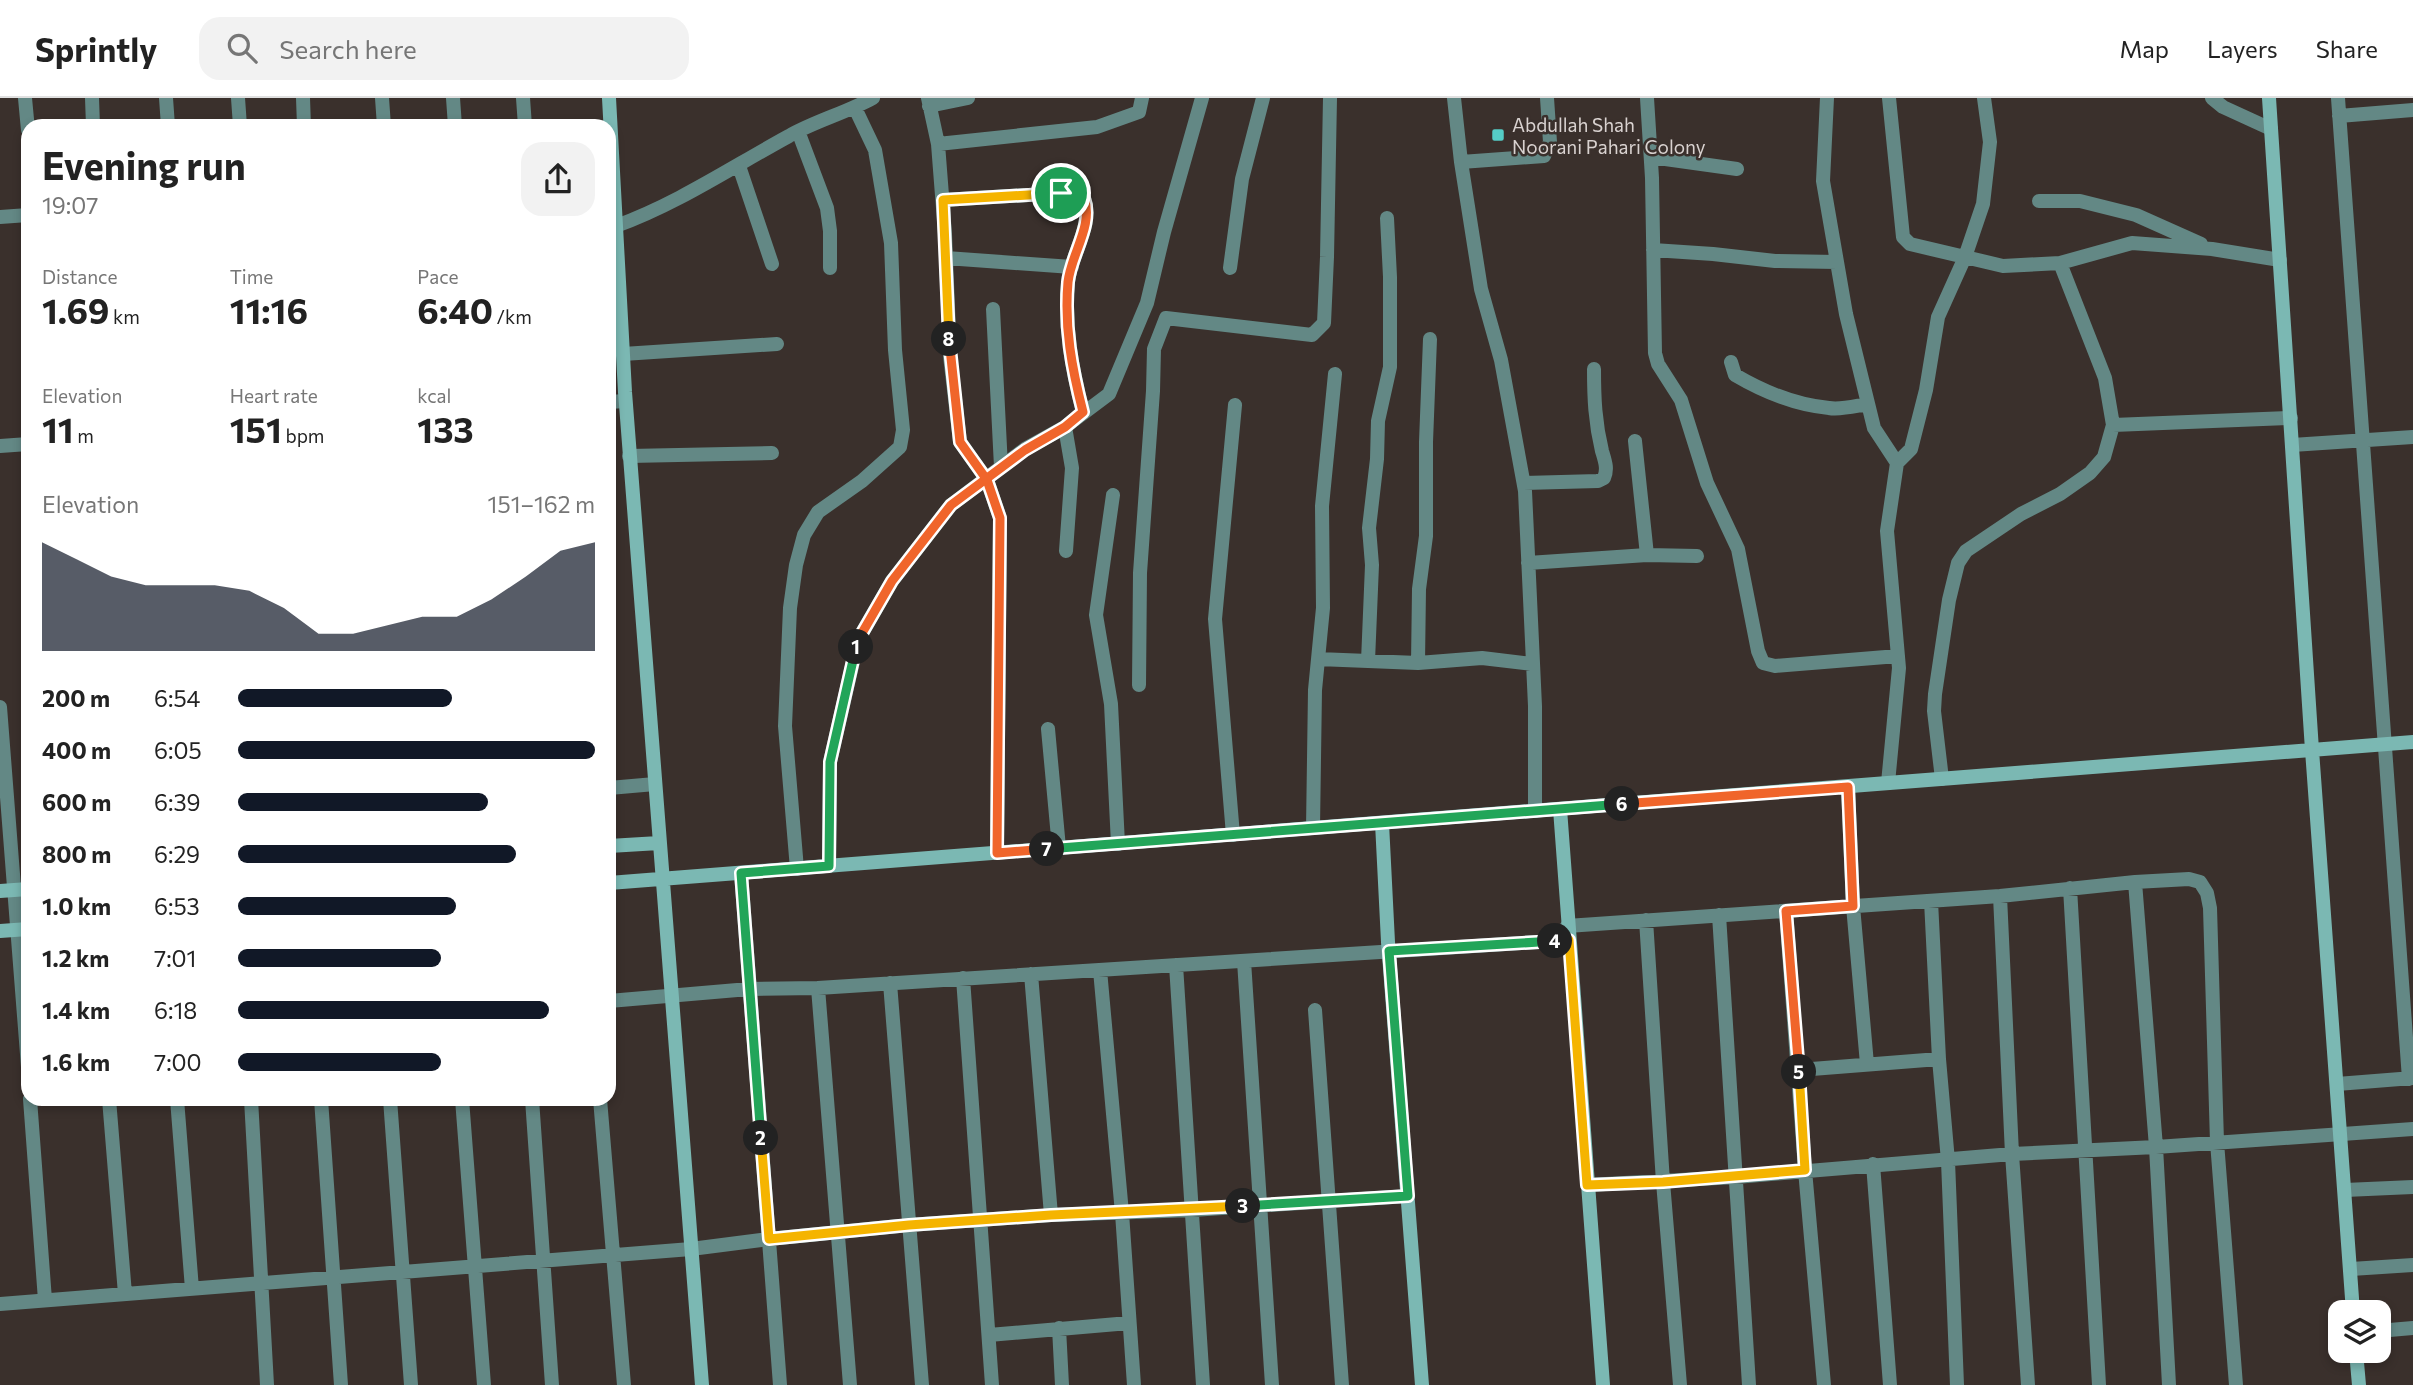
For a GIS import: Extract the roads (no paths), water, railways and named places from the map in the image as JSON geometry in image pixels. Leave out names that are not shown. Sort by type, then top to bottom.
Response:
[{"type":"street","points":[[25,98],[27,119]]},
{"type":"street","points":[[92,98],[93,119]]},
{"type":"street","points":[[166,98],[168,119]]},
{"type":"street","points":[[238,98],[240,119]]},
{"type":"street","points":[[303,98],[304,119]]},
{"type":"street","points":[[382,98],[384,119]]},
{"type":"street","points":[[453,98],[454,119]]},
{"type":"street","points":[[523,98],[524,119]]},
{"type":"street","points":[[609,98],[610,119]]},
{"type":"street","points":[[702,1385],[629,456],[616,226],[639,218],[798,131],[873,98]]},
{"type":"street","points":[[968,98],[928,102],[938,144],[950,356],[960,442],[987,480],[1000,518],[997,853]]},
{"type":"street","points":[[938,144],[1097,127],[1139,112],[1142,98]]},
{"type":"street","points":[[829,866],[830,762],[858,640],[892,581],[951,505],[1025,450],[1065,427],[1109,394],[1147,303],[1202,98]]},
{"type":"street","points":[[1230,268],[1242,178],[1262,98]]},
{"type":"street","points":[[1139,685],[1140,573],[1154,349],[1166,318],[1312,335],[1324,323],[1330,98]]},
{"type":"street","points":[[1454,98],[1481,289],[1501,360],[1524,483],[1533,664],[1535,811]]},
{"type":"street","points":[[1461,162],[1544,156],[1550,142],[1547,98]]},
{"type":"street","points":[[1647,98],[1651,158],[1655,353],[1658,364],[1681,400],[1707,483],[1738,549],[1758,651],[1763,663],[1775,666],[1898,656]]},
{"type":"street","points":[[1827,98],[1824,181],[1846,314],[1874,428],[1897,463]]},
{"type":"street","points":[[1889,98],[1903,237],[1910,244],[2003,266],[2060,263],[2132,243],[2212,248],[2280,260]]},
{"type":"street","points":[[1888,783],[1899,668],[1887,531],[1897,463],[1911,449],[1926,390],[1938,317],[1965,257],[1983,204],[1990,142],[1984,98]]},
{"type":"street","points":[[2212,98],[2223,107],[2271,129]]},
{"type":"street","points":[[2269,98],[2312,750],[2352,1300]]},
{"type":"street","points":[[2337,1084],[2411,1079],[2383,745],[2364,440],[2338,98]]},
{"type":"street","points":[[797,869],[785,726],[790,608],[796,565],[804,535],[818,512],[862,481],[900,447],[904,430],[895,350],[891,243],[875,150],[855,108]]},
{"type":"street","points":[[2339,116],[2413,110]]},
{"type":"street","points":[[798,131],[827,208],[830,268]]},
{"type":"street","points":[[1651,158],[1737,169]]},
{"type":"street","points":[[738,166],[772,264]]},
{"type":"street","points":[[943,200],[1061,193],[1084,198],[1088,210],[1068,279],[1070,360],[1083,412]]},
{"type":"street","points":[[2039,201],[2080,201],[2136,215],[2212,248]]},
{"type":"street","points":[[0,217],[21,216]]},
{"type":"street","points":[[1368,661],[1372,565],[1369,528],[1377,459],[1378,421],[1390,367],[1387,218]]},
{"type":"street","points":[[1653,250],[1775,261],[1837,262]]},
{"type":"street","points":[[946,258],[1072,267]]},
{"type":"street","points":[[1942,779],[1934,710],[1935,694],[1949,600],[1958,563],[1966,551],[2090,473],[2104,457],[2113,425],[2105,378],[2060,263]]},
{"type":"street","points":[[993,309],[1001,467]]},
{"type":"street","points":[[1418,663],[1419,589],[1426,536],[1430,339]]},
{"type":"street","points":[[623,354],[777,344]]},
{"type":"street","points":[[1731,362],[1735,375],[1785,399],[1831,409],[1868,404]]},
{"type":"street","points":[[1524,483],[1598,481],[1604,478],[1606,464],[1595,422],[1594,369]]},
{"type":"street","points":[[1313,828],[1315,690],[1322,608],[1322,506],[1335,374]]},
{"type":"street","points":[[616,402],[625,401]]},
{"type":"street","points":[[1233,835],[1215,619],[1235,405]]},
{"type":"street","points":[[2113,425],[2291,418]]},
{"type":"street","points":[[1065,427],[1072,468],[1066,551]]},
{"type":"street","points":[[2292,446],[2413,437]]},
{"type":"street","points":[[1635,441],[1647,555]]},
{"type":"street","points":[[0,446],[21,444]]},
{"type":"street","points":[[629,456],[772,453]]},
{"type":"street","points":[[1114,495],[1096,615],[1111,704],[1118,844]]},
{"type":"street","points":[[1528,563],[1647,555],[1697,556]]},
{"type":"street","points":[[1318,659],[1418,663],[1482,658],[1533,664]]},
{"type":"street","points":[[0,707],[14,890],[21,920]]},
{"type":"street","points":[[1048,729],[1059,848]]},
{"type":"street","points":[[616,882],[2413,743]]},
{"type":"street","points":[[616,787],[655,784]]},
{"type":"street","points":[[1848,787],[1853,906],[1867,1064]]},
{"type":"street","points":[[1560,809],[1603,1385]]},
{"type":"street","points":[[1382,823],[1389,951],[1422,1385]]},
{"type":"street","points":[[616,846],[659,843]]},
{"type":"street","points":[[741,873],[780,1385]]},
{"type":"street","points":[[616,1001],[749,989],[818,988],[1389,951],[1568,933],[1646,920],[2000,896],[2135,882],[2200,882],[2207,893],[2210,908],[2217,1142],[2236,1385]]},
{"type":"street","points":[[2135,882],[2156,1147],[2169,1385]]},
{"type":"street","points":[[2070,888],[2099,1385]]},
{"type":"street","points":[[2000,896],[2012,1154],[2028,1385]]},
{"type":"street","points":[[1931,901],[1939,1059],[1948,1160],[1957,1385]]},
{"type":"street","points":[[1786,911],[1824,1385]]},
{"type":"street","points":[[1719,915],[1749,1385]]},
{"type":"street","points":[[1646,920],[1663,1182],[1680,1385]]},
{"type":"street","points":[[0,931],[21,929]]},
{"type":"street","points":[[1244,961],[1272,1385]]},
{"type":"street","points":[[1176,965],[1203,1385]]},
{"type":"street","points":[[1100,970],[1134,1385]]},
{"type":"street","points":[[1031,974],[1051,1215]]},
{"type":"street","points":[[963,978],[992,1385]]},
{"type":"street","points":[[890,983],[922,1385]]},
{"type":"street","points":[[818,988],[850,1385]]},
{"type":"street","points":[[1315,1010],[1342,1385]]},
{"type":"street","points":[[1799,1070],[1939,1059]]},
{"type":"street","points":[[31,1106],[45,1300]]},
{"type":"street","points":[[110,1106],[125,1294]]},
{"type":"street","points":[[178,1106],[191,1289]]},
{"type":"street","points":[[251,1106],[267,1385]]},
{"type":"street","points":[[321,1106],[341,1385]]},
{"type":"street","points":[[391,1106],[411,1385]]},
{"type":"street","points":[[462,1106],[484,1385]]},
{"type":"street","points":[[533,1106],[552,1385]]},
{"type":"street","points":[[601,1106],[624,1385]]},
{"type":"street","points":[[1587,1185],[1736,1177],[2012,1154],[2413,1129]]},
{"type":"street","points":[[1873,1164],[1890,1385]]},
{"type":"street","points":[[2345,1190],[2413,1187]]},
{"type":"street","points":[[0,1304],[691,1250],[909,1225],[1408,1196]]},
{"type":"street","points":[[2351,1269],[2413,1265]]},
{"type":"street","points":[[989,1335],[1129,1323]]},
{"type":"street","points":[[1059,1328],[1062,1385]]},
{"type":"street","points":[[2391,1330],[2413,1328]]},
{"type":"street","points":[[2357,1363],[2359,1385]]},
{"type":"place","name":"Abdullah Shah Noorani Pahari Colony","points":[[1498,135]]}]
